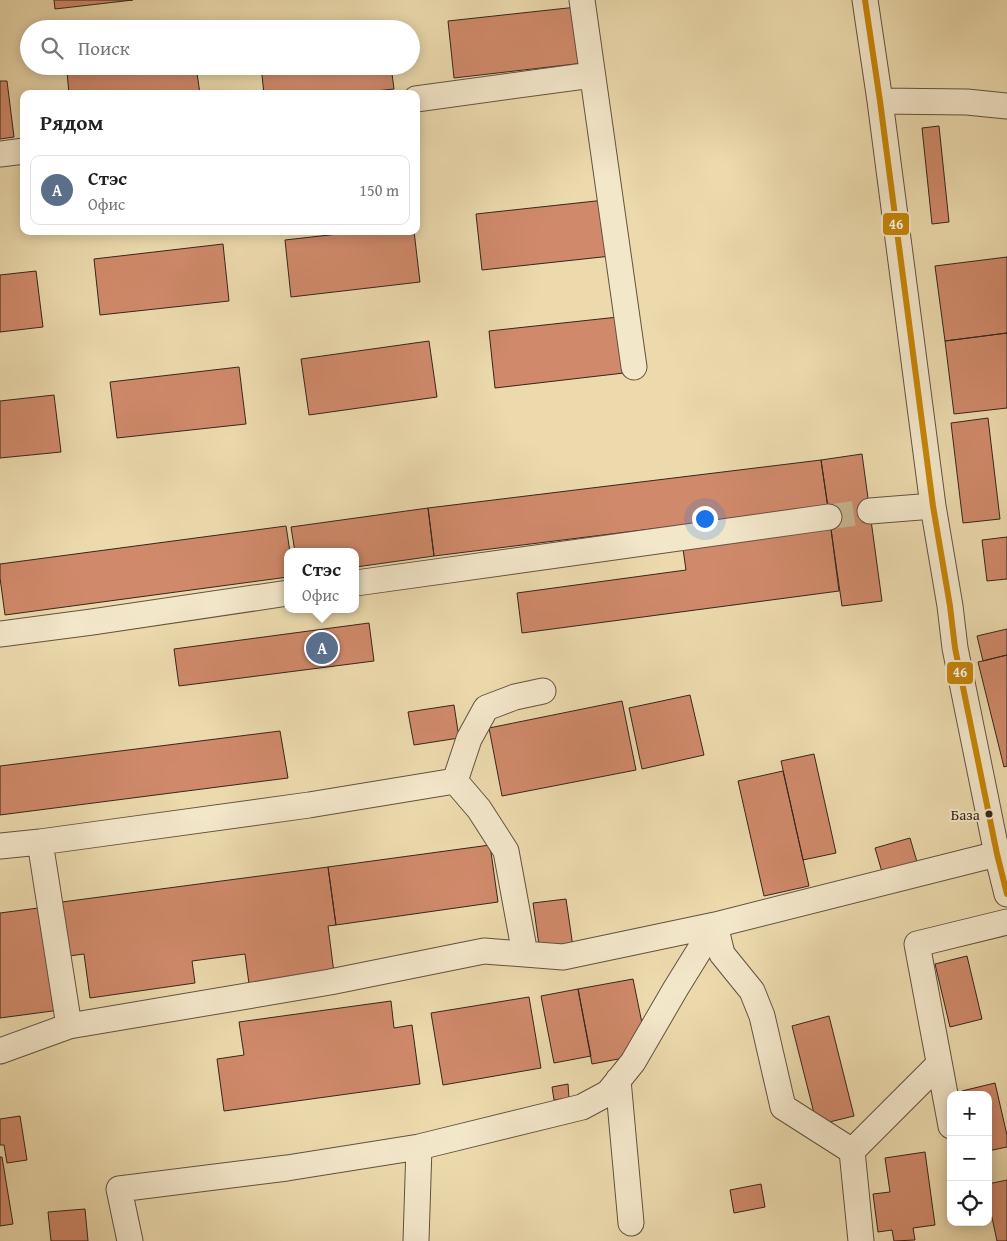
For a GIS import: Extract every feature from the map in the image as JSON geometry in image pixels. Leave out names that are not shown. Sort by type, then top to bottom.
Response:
[{"type":"street","points":[[582,0],[634,367]]},
{"type":"street","points":[[0,1051],[69,1026],[330,982],[484,951],[563,957],[715,925],[1003,874],[956,648],[933,506],[865,0]]},
{"type":"street","points":[[420,97],[592,75]]},
{"type":"street","points":[[880,101],[967,102],[1007,106]]},
{"type":"street","points":[[0,154],[20,152]]},
{"type":"street","points":[[870,511],[933,506]]},
{"type":"street","points":[[359,583],[829,517]]},
{"type":"street","points":[[0,634],[284,594]]},
{"type":"street","points":[[456,781],[469,739],[486,708],[515,697],[543,691]]},
{"type":"street","points":[[0,846],[309,805],[456,781]]},
{"type":"street","points":[[456,781],[479,810],[506,851],[525,954]]},
{"type":"street","points":[[40,842],[69,1026]]},
{"type":"street","points":[[947,1105],[917,944],[1007,922]]},
{"type":"street","points":[[130,1241],[120,1189],[287,1168],[418,1147],[582,1107],[608,1093],[633,1062],[715,925]]},
{"type":"street","points":[[715,925],[722,954],[752,991],[762,1016],[783,1107],[852,1151]]},
{"type":"street","points":[[852,1151],[939,1064]]},
{"type":"street","points":[[618,1080],[631,1223]]},
{"type":"street","points":[[416,1241],[418,1147]]},
{"type":"street","points":[[852,1151],[861,1241]]},
{"type":"building","points":[[54,0],[133,0],[55,9]]},
{"type":"building","points":[[577,7],[584,63],[454,78],[448,21]]},
{"type":"building","points":[[67,75],[197,75],[199,90],[69,90]]},
{"type":"building","points":[[262,75],[392,75],[394,89],[385,90],[264,90]]},
{"type":"building","points":[[0,81],[7,81],[14,137],[0,139]]},
{"type":"building","points":[[939,126],[949,222],[932,224],[922,128]]},
{"type":"building","points":[[605,200],[611,256],[482,270],[476,214]]},
{"type":"building","points":[[329,235],[414,235],[420,282],[291,297],[285,240]]},
{"type":"building","points":[[223,244],[229,301],[100,315],[94,259]]},
{"type":"building","points":[[1007,257],[1007,333],[945,341],[935,266]]},
{"type":"building","points":[[36,271],[43,327],[0,332],[0,275]]},
{"type":"building","points":[[618,317],[624,373],[495,388],[489,331]]},
{"type":"building","points":[[1007,333],[1007,408],[954,414],[945,341]]},
{"type":"building","points":[[429,341],[437,397],[309,415],[301,359]]},
{"type":"building","points":[[239,367],[246,424],[117,438],[110,382]]},
{"type":"building","points":[[54,395],[61,452],[0,458],[0,401]]},
{"type":"building","points":[[988,418],[1000,519],[963,523],[951,423]]},
{"type":"building","points":[[862,454],[882,601],[842,606],[821,460]]},
{"type":"building","points":[[821,460],[828,507],[434,556],[428,508]]},
{"type":"building","points":[[428,508],[434,556],[359,567],[359,548],[294,548],[291,527]]},
{"type":"building","points":[[286,526],[289,548],[284,548],[284,578],[5,615],[0,564]]},
{"type":"building","points":[[831,529],[839,591],[522,633],[517,593],[686,570],[683,549]]},
{"type":"building","points":[[1007,537],[1007,579],[987,581],[982,540]]},
{"type":"building","points":[[369,623],[374,661],[179,686],[174,649]]},
{"type":"building","points":[[1007,629],[1007,655],[983,661],[977,636]]},
{"type":"building","points":[[1007,655],[1007,766],[1004,767],[978,662]]},
{"type":"building","points":[[690,695],[704,755],[642,769],[629,708]]},
{"type":"building","points":[[622,701],[636,770],[502,796],[489,728]]},
{"type":"building","points":[[454,705],[459,738],[414,745],[408,712]]},
{"type":"building","points":[[280,731],[288,778],[0,815],[0,766]]},
{"type":"building","points":[[814,754],[836,853],[803,860],[781,761]]},
{"type":"building","points":[[783,771],[809,886],[764,896],[738,781]]},
{"type":"building","points":[[910,838],[917,862],[882,872],[875,848]]},
{"type":"building","points":[[490,845],[498,902],[336,925],[328,867]]},
{"type":"building","points":[[328,867],[336,925],[328,926],[334,973],[249,984],[245,954],[192,961],[195,983],[90,998],[84,954],[69,956],[62,902]]},
{"type":"building","points":[[566,899],[573,947],[540,952],[533,903]]},
{"type":"building","points":[[46,907],[60,1010],[0,1018],[0,913]]},
{"type":"building","points":[[967,956],[982,1019],[950,1027],[935,964]]},
{"type":"building","points":[[633,979],[643,1028],[629,1057],[592,1064],[578,989]]},
{"type":"building","points":[[578,989],[591,1056],[554,1063],[541,996]]},
{"type":"building","points":[[529,997],[541,1068],[443,1085],[431,1013]]},
{"type":"building","points":[[391,1001],[394,1028],[412,1025],[420,1084],[224,1111],[217,1059],[244,1055],[239,1022]]},
{"type":"building","points":[[829,1016],[854,1116],[817,1125],[792,1026]]},
{"type":"building","points":[[995,1083],[1007,1135],[1007,1147],[992,1150],[992,1091],[962,1091]]},
{"type":"building","points":[[568,1084],[569,1098],[554,1100],[552,1087]]},
{"type":"building","points":[[20,1116],[27,1160],[7,1163],[4,1145],[0,1145],[0,1119]]},
{"type":"building","points":[[925,1152],[935,1225],[913,1228],[915,1240],[894,1241],[892,1230],[878,1232],[873,1194],[890,1192],[885,1158]]},
{"type":"building","points":[[0,1157],[2,1157],[13,1224],[0,1226]]},
{"type":"building","points":[[1007,1180],[1007,1241],[997,1241],[992,1218],[992,1183]]},
{"type":"building","points":[[761,1184],[765,1207],[734,1213],[730,1190]]},
{"type":"building","points":[[85,1209],[88,1241],[51,1241],[48,1212]]},
{"type":"tunnel","points":[[829,517],[870,511]]},
{"type":"transit line","name":"46","points":[[865,0],[933,506],[955,648],[997,854],[1007,894]]},
{"type":"place","name":"Стэс","points":[[322,648]]},
{"type":"place","name":"База","points":[[989,814]]}]
